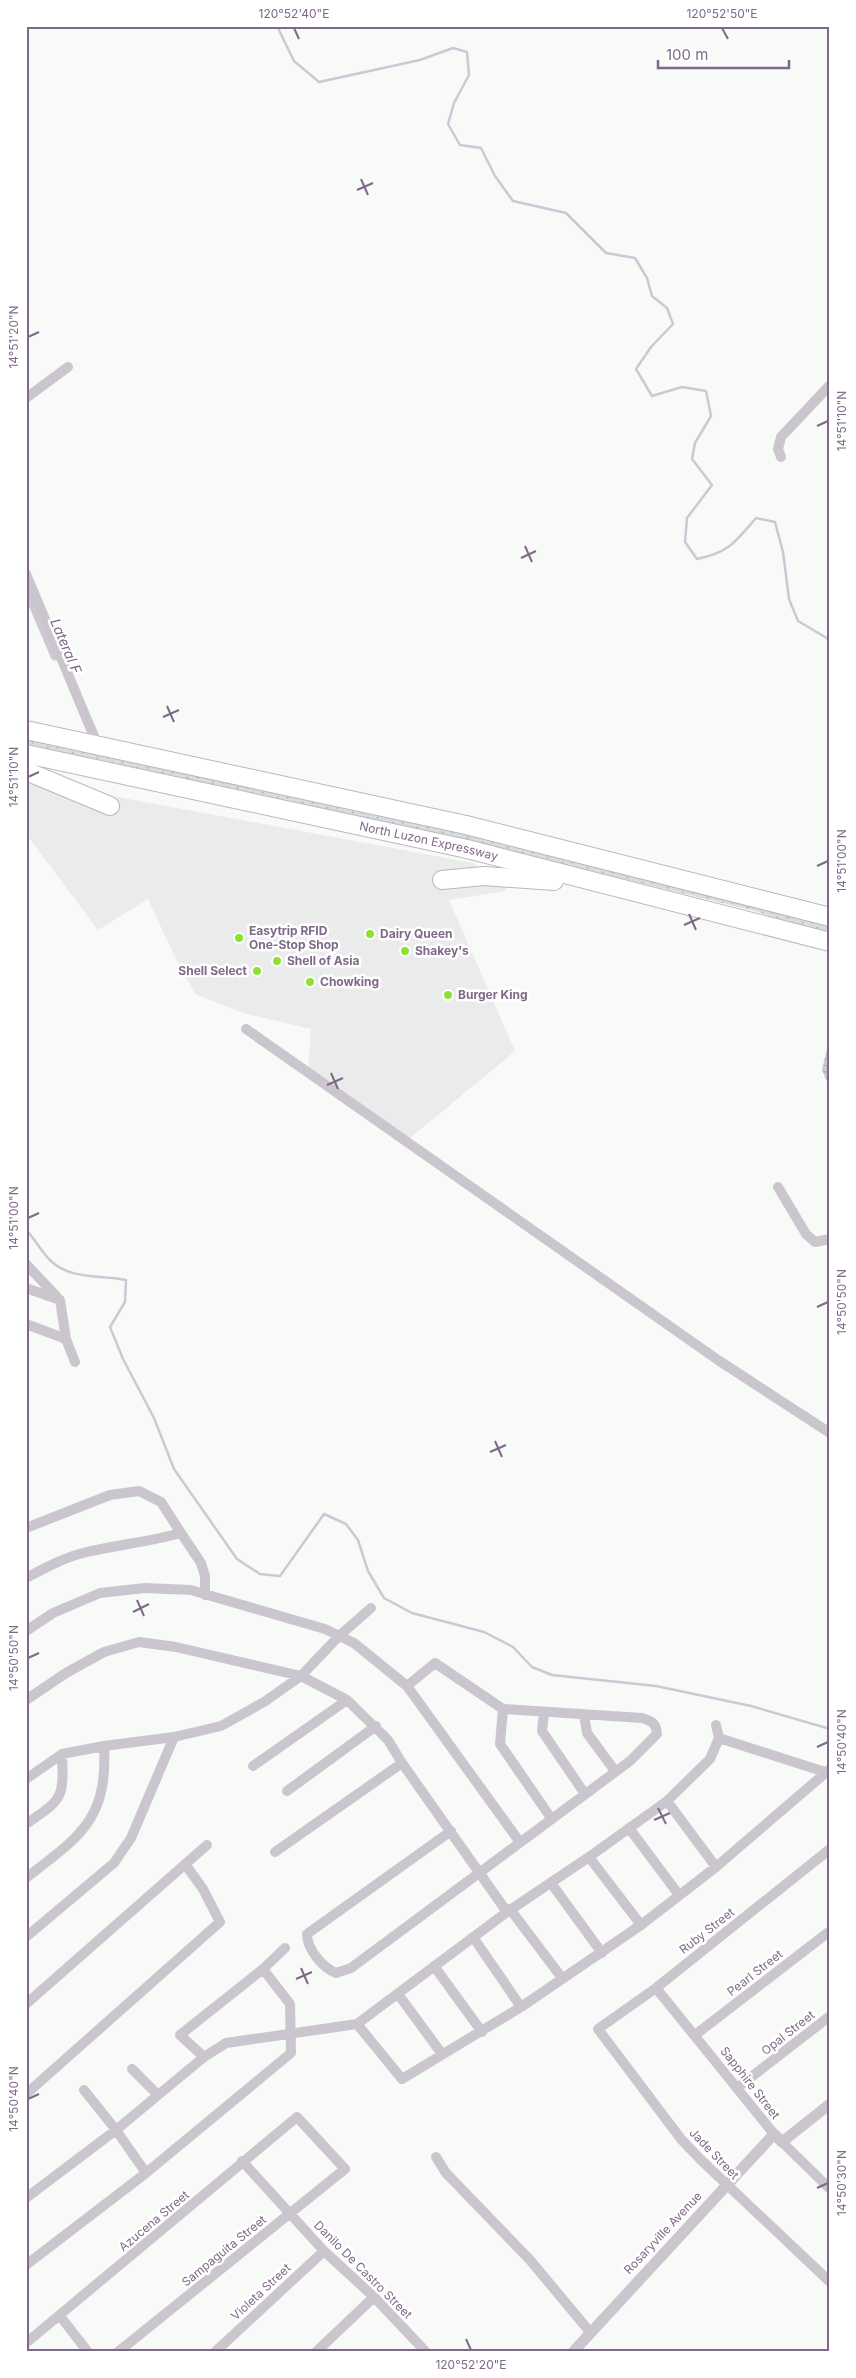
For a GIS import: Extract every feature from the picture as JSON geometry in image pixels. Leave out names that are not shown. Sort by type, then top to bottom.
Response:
[{"type":"highway","name":"North Luzon Expressway","points":[[26,730],[466,825],[830,917]]},
{"type":"highway","name":"North Luzon Expressway","points":[[26,754],[467,849],[830,942]]},
{"type":"highway","points":[[26,771],[110,806]]},
{"type":"highway","points":[[442,880],[484,876],[558,881],[712,912]]},
{"type":"street","points":[[26,398],[68,366]]},
{"type":"street","points":[[781,457],[778,449],[781,437],[830,386]]},
{"type":"street","points":[[26,574],[98,746]]},
{"type":"street","points":[[246,1030],[718,1360],[830,1433]]},
{"type":"street","points":[[778,1187],[806,1234],[815,1242],[830,1239]]},
{"type":"street","points":[[26,1264],[60,1300],[66,1339],[75,1362]]},
{"type":"street","points":[[26,1288],[60,1300]]},
{"type":"street","points":[[26,1324],[66,1339]]},
{"type":"street","points":[[26,1528],[110,1495],[139,1491],[161,1502],[182,1533],[201,1563],[205,1576],[206,1595]]},
{"type":"street","points":[[26,1578],[57,1562],[82,1553],[152,1541],[182,1533]]},
{"type":"street","points":[[26,1631],[53,1613],[100,1593],[145,1588],[191,1590],[325,1629],[354,1642],[407,1686],[519,1841]]},
{"type":"street","points":[[26,1779],[62,1754],[104,1746],[174,1737],[221,1726],[264,1702],[301,1676],[338,1636],[371,1608]]},
{"type":"street","points":[[26,1700],[66,1673],[104,1652],[139,1642],[176,1647],[301,1676],[347,1700],[376,1726],[388,1740],[478,1872],[562,1978]]},
{"type":"street","points":[[407,1686],[434,1663],[503,1709],[642,1718],[653,1722],[656,1727],[657,1734],[630,1761],[519,1841],[351,1968],[336,1973],[328,1970],[309,1944],[307,1934],[451,1831]]},
{"type":"street","points":[[253,1766],[347,1700]]},
{"type":"street","points":[[503,1709],[500,1744],[551,1818]]},
{"type":"street","points":[[544,1712],[542,1731],[585,1794]]},
{"type":"street","points":[[584,1715],[587,1733],[615,1771]]},
{"type":"street","points":[[26,2198],[116,2130],[204,2057],[226,2043],[357,2024],[509,1911],[667,1801],[710,1759],[719,1738],[716,1725]]},
{"type":"street","points":[[286,1791],[376,1726]]},
{"type":"street","points":[[26,1937],[114,1863],[131,1838],[174,1737]]},
{"type":"street","points":[[719,1738],[827,1770]]},
{"type":"street","points":[[26,1878],[68,1845],[86,1826],[101,1799],[106,1771],[104,1746]]},
{"type":"street","points":[[26,1824],[56,1802],[63,1783],[62,1754]]},
{"type":"street","points":[[275,1852],[402,1763]]},
{"type":"street","points":[[357,2024],[402,2079],[521,2007],[641,1925],[716,1867],[827,1770]]},
{"type":"street","points":[[667,1801],[716,1867]]},
{"type":"street","points":[[629,1828],[680,1895]]},
{"type":"street","points":[[26,2004],[207,1845]]},
{"type":"street","name":"Ruby Street","points":[[598,2029],[656,1988],[830,1849]]},
{"type":"street","points":[[589,1857],[641,1925]]},
{"type":"street","points":[[26,2094],[220,1922],[203,1889],[185,1864]]},
{"type":"street","points":[[551,1883],[602,1953]]},
{"type":"street","name":"Pearl Street","points":[[695,2035],[830,1931]]},
{"type":"street","points":[[473,1937],[521,2007]]},
{"type":"street","points":[[204,2057],[180,2034],[263,1968],[285,1948]]},
{"type":"street","points":[[434,1966],[482,2032]]},
{"type":"street","points":[[26,2265],[146,2172],[291,2053],[290,2004],[263,1968]]},
{"type":"street","name":"Sapphire Street","points":[[656,1988],[778,2138],[830,2188]]},
{"type":"street","points":[[398,1994],[442,2054]]},
{"type":"street","name":"Opal Street","points":[[737,2088],[830,2016]]},
{"type":"street","name":"Jade Street","points":[[598,2029],[681,2139],[727,2186],[830,2282]]},
{"type":"street","points":[[132,2069],[158,2095]]},
{"type":"street","points":[[84,2090],[146,2172]]},
{"type":"street","name":"Rosaryville Avenue","points":[[576,2351],[590,2332],[727,2186],[778,2138],[830,2104]]},
{"type":"street","name":"Azucena Street","points":[[26,2343],[297,2117],[344,2170]]},
{"type":"street","points":[[436,2157],[446,2173],[530,2260],[590,2332]]},
{"type":"street","name":"Danilo De Castro Street","points":[[242,2162],[324,2251],[374,2297],[421,2350]]},
{"type":"street","name":"Sampaguita Street","points":[[118,2352],[344,2170]]},
{"type":"street","name":"Violeta Street","points":[[216,2352],[324,2251]]},
{"type":"street","points":[[316,2352],[374,2297]]},
{"type":"street","points":[[60,2316],[88,2352]]},
{"type":"shaded area","points":[[26,735],[326,799],[830,925],[830,935],[751,910],[437,833],[26,744]]},
{"type":"shaded area","name":"Shell of Asia","points":[[32,781],[473,863],[508,885],[506,891],[449,900],[515,1051],[409,1139],[308,1070],[311,1029],[243,1013],[195,994],[173,953],[148,899],[98,930],[26,834],[26,785]]},
{"type":"shaded area","points":[[830,1036],[830,1089],[822,1070]]},
{"type":"waterway","points":[[277,26],[294,61],[319,82],[420,60],[453,48],[467,52],[469,75],[454,103],[448,124],[460,145],[481,148],[495,176],[513,201],[566,213],[606,253],[635,258],[647,278],[652,296],[667,308],[673,324],[651,347],[636,369],[652,396],[682,387],[706,391],[711,416],[695,443],[692,459],[712,485],[687,518],[685,542],[697,559],[717,553],[731,545],[756,518],[775,522],[783,552],[789,599],[798,621],[830,640]]},
{"type":"waterway","name":"Lateral F","points":[[26,588],[55,656]]},
{"type":"waterway","points":[[26,1230],[47,1257],[59,1267],[87,1276],[126,1280],[125,1302],[110,1327],[123,1359],[154,1418],[174,1469],[237,1559],[260,1574],[280,1576],[324,1514],[346,1524],[358,1540],[368,1571],[384,1598],[412,1613],[484,1632],[513,1647],[532,1667],[552,1675],[656,1686],[751,1706],[830,1729]]},
{"type":"place","name":"Dairy Queen","points":[[370,934]]},
{"type":"place","name":"Easytrip RFID One-Stop Shop","points":[[239,938]]},
{"type":"place","name":"Shakey's","points":[[405,951]]},
{"type":"place","name":"Shell of Asia","points":[[277,961]]},
{"type":"place","name":"Shell Select","points":[[257,971]]},
{"type":"place","name":"Chowking","points":[[310,982]]},
{"type":"place","name":"Burger King","points":[[448,995]]}]
